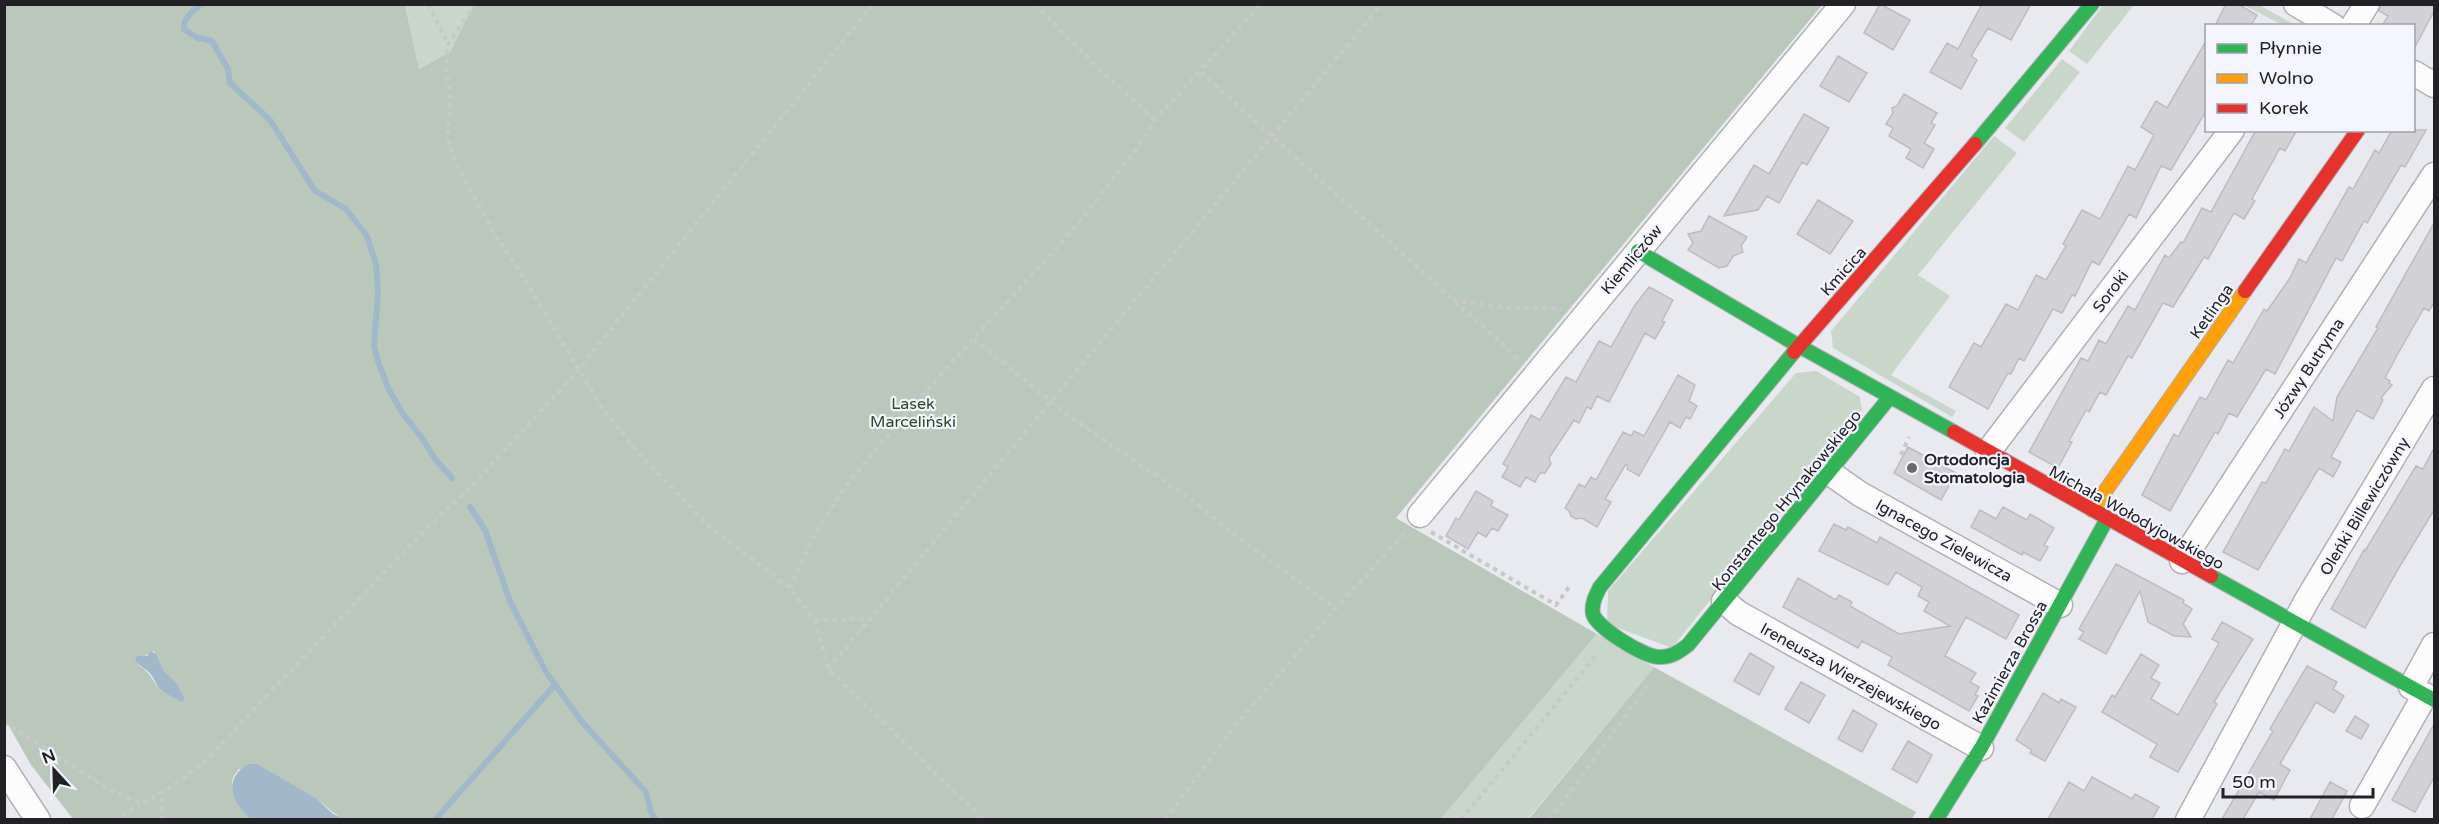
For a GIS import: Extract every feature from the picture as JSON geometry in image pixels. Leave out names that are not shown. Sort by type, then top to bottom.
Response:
[{"type":"street","name":"Kiemliczów","points":[[1419,524],[1638,251],[1844,4]]},
{"type":"street","name":"Kmicica","points":[[1621,562],[1799,346],[1934,193],[2092,4]]},
{"type":"street","points":[[2296,4],[2320,23]]},
{"type":"street","points":[[2354,24],[2367,4]]},
{"type":"street","name":"Soroki","points":[[1988,452],[2230,132]]},
{"type":"street","name":"Ketlinga","points":[[2092,510],[2357,132]]},
{"type":"street","name":"Józwy Butryma","points":[[2182,561],[2434,174]]},
{"type":"street","name":"Michała Wołodyjowskiego","points":[[1638,251],[1799,346],[2423,694]]},
{"type":"street","name":"Oleńki Billewiczówny","points":[[2188,819],[2307,600],[2434,390]]},
{"type":"street","name":"Konstantego Hrynakowskiego","points":[[1621,562],[1600,587],[1592,605],[1593,617],[1601,627],[1650,656],[1658,657],[1679,652],[1706,623],[1890,397]]},
{"type":"street","name":"Ignacego Zielewicza","points":[[1830,473],[1860,494],[2060,605]]},
{"type":"street","name":"Kazimierza Brossa","points":[[1936,819],[1981,748],[2107,519]]},
{"type":"street","name":"Ireneusza Wierzejewskiego","points":[[1724,601],[1738,614],[1981,748]]},
{"type":"street","points":[[2362,806],[2423,694],[2434,645]]},
{"type":"street","points":[[4,768],[38,819]]},
{"type":"path","points":[[428,4],[448,44]]},
{"type":"path","points":[[475,4],[448,44],[446,70],[451,100],[449,144],[455,162],[495,235],[519,270],[578,370],[603,408],[641,456],[711,528],[790,588],[815,620],[828,669],[891,733],[984,819]]},
{"type":"path","points":[[114,819],[179,782],[204,762],[420,535],[471,486],[578,370],[873,4]]},
{"type":"path","points":[[1035,4],[1094,64],[1155,120]]},
{"type":"path","points":[[790,588],[812,538],[844,488],[914,404],[1071,232],[1137,148],[1155,120],[1261,4]]},
{"type":"path","points":[[828,669],[1382,4]]},
{"type":"path","points":[[1201,72],[1526,365]]},
{"type":"path","points":[[1453,300],[1508,308],[1564,309]]},
{"type":"path","points":[[974,339],[1069,416],[1189,498],[1244,542],[1336,608]]},
{"type":"path","points":[[1165,819],[1230,732],[1336,608],[1419,524],[1556,604],[1576,579]]},
{"type":"path","points":[[815,620],[867,620]]},
{"type":"path","points":[[1461,819],[1602,647]]},
{"type":"path","points":[[1550,819],[1653,678]]},
{"type":"path","points":[[4,722],[113,792],[143,803]]},
{"type":"path","points":[[162,819],[164,791]]},
{"type":"green space","name":"Lasek Marceliński","points":[[474,4],[1822,5],[1396,518],[1597,634],[1440,820],[345,819],[305,792],[239,769],[233,778],[232,788],[240,806],[250,819],[73,819],[31,765],[5,719],[4,5],[405,5],[419,69],[450,52]],"holes":[[[154,651],[164,671],[177,683],[183,697],[177,700],[161,690],[147,671],[138,665],[145,656]]]},
{"type":"green space","points":[[405,5],[474,5],[450,52],[419,69]]},
{"type":"green space","points":[[2103,5],[2134,5],[2087,64],[2069,51]]},
{"type":"green space","points":[[2244,5],[2259,5],[2293,24],[2280,24]]},
{"type":"green space","points":[[2062,59],[2080,72],[2024,142],[2005,128]]},
{"type":"green space","points":[[1994,136],[2017,153],[1918,275],[1950,296],[1891,375],[1956,411],[1952,417],[1833,348],[1831,331]]},
{"type":"green space","points":[[1816,371],[1860,397],[1862,410],[1672,648],[1607,624],[1608,591],[1796,373]]},
{"type":"green space","points":[[1597,634],[1654,667],[1528,819],[1440,820]]},
{"type":"green space","points":[[1654,667],[1916,812],[1911,820],[1528,820]]},
{"type":"water","points":[[151,651],[156,654],[164,671],[177,683],[185,700],[180,702],[162,691],[150,673],[136,662],[137,656],[147,656]]},
{"type":"water","points":[[248,764],[257,764],[316,798],[333,814],[345,819],[250,819],[238,805],[232,791],[235,777]]},
{"type":"building","points":[[1880,4],[1910,20],[1893,50],[1864,33]]},
{"type":"building","points":[[1982,4],[2031,4],[2011,40],[1988,28],[1971,56],[1977,60],[1961,89],[1930,72],[1947,43],[1958,49]]},
{"type":"building","points":[[2226,4],[2238,4],[2257,15],[2252,24],[2216,24]]},
{"type":"building","points":[[2381,4],[2434,4],[2434,11],[2415,47],[2415,24],[2383,24],[2388,16],[2379,11]]},
{"type":"building","points":[[2205,43],[2205,113],[2171,170],[2161,166],[2136,218],[2129,214],[2099,265],[2092,261],[2075,296],[2072,295],[2062,313],[2053,309],[2024,361],[2019,358],[1988,409],[1949,387],[1974,343],[1981,347],[2006,304],[2018,310],[2036,275],[2046,280],[2066,246],[2063,244],[2082,210],[2100,219],[2128,166],[2135,170],[2154,135],[2141,127],[2156,101],[2167,108]]},
{"type":"building","points":[[1838,56],[1867,73],[1849,102],[1820,86]]},
{"type":"building","points":[[1904,94],[1937,113],[1931,123],[1935,125],[1924,143],[1934,149],[1923,168],[1906,158],[1911,149],[1889,136],[1893,128],[1886,124],[1893,113],[1892,108],[1897,106]]},
{"type":"building","points":[[1804,114],[1829,128],[1807,165],[1802,162],[1779,203],[1767,196],[1758,210],[1724,216],[1754,165],[1769,174]]},
{"type":"building","points":[[2426,130],[2405,167],[2401,165],[2367,223],[2364,221],[2342,261],[2336,258],[2275,374],[2266,369],[2237,417],[2229,413],[2218,434],[2215,432],[2170,511],[2142,495],[2174,434],[2178,437],[2200,397],[2206,400],[2228,360],[2233,363],[2264,309],[2267,311],[2290,278],[2299,259],[2306,263],[2349,187],[2353,189],[2375,150],[2379,153],[2391,132]]},
{"type":"building","points":[[2255,132],[2296,132],[2285,151],[2280,148],[2252,199],[2255,201],[2244,219],[2234,213],[2208,259],[2204,257],[2173,307],[2163,303],[2132,358],[2128,356],[2106,395],[2100,392],[2089,412],[2086,410],[2069,441],[2072,442],[2058,468],[2029,452],[2081,358],[2088,361],[2099,340],[2106,344],[2128,306],[2135,310],[2165,255],[2169,258],[2181,242],[2183,243],[2202,208],[2211,212]]},
{"type":"building","points":[[1818,200],[1853,221],[1830,254],[1797,234]]},
{"type":"building","points":[[1709,216],[1747,237],[1741,246],[1743,252],[1733,256],[1727,266],[1719,268],[1688,250],[1693,243],[1688,234],[1701,231]]},
{"type":"building","points":[[2434,223],[2434,302],[2429,311],[2424,308],[2385,378],[2392,385],[2381,398],[2383,400],[2373,419],[2357,410],[2331,457],[2341,462],[2333,477],[2319,468],[2258,570],[2223,552],[2262,482],[2266,483],[2285,449],[2289,451],[2314,407],[2333,421],[2337,397],[2378,328],[2376,327]]},
{"type":"building","points":[[1649,287],[1673,300],[1662,321],[1665,322],[1655,339],[1645,333],[1609,402],[1597,396],[1591,409],[1587,407],[1579,423],[1574,420],[1549,458],[1551,464],[1545,473],[1540,473],[1535,482],[1526,477],[1520,487],[1502,477],[1508,467],[1503,464],[1531,415],[1540,420],[1566,377],[1576,382],[1599,341],[1611,347],[1635,305]]},
{"type":"building","points":[[1678,375],[1695,385],[1689,401],[1697,406],[1690,419],[1686,417],[1680,428],[1670,422],[1639,476],[1627,469],[1626,464],[1605,499],[1611,502],[1597,527],[1582,518],[1576,519],[1571,516],[1565,508],[1579,484],[1585,487],[1591,477],[1596,480],[1623,432],[1631,436],[1634,431],[1644,436]]},
{"type":"building","points":[[1908,447],[1956,473],[1941,500],[1894,473]]},
{"type":"building","points":[[2434,448],[2434,510],[2365,628],[2331,609],[2416,466],[2423,469]]},
{"type":"building","points":[[1476,491],[1493,501],[1491,506],[1508,515],[1498,531],[1492,528],[1486,537],[1478,532],[1468,549],[1446,536],[1456,518],[1459,520]]},
{"type":"building","points":[[2003,507],[2027,520],[2030,514],[2054,528],[2044,545],[2048,547],[2040,561],[2023,552],[2022,555],[1971,527],[1980,510],[1996,519]]},
{"type":"building","points":[[1834,524],[1846,530],[1848,527],[1877,543],[1880,537],[2019,615],[2006,639],[1966,617],[1945,656],[1976,673],[1970,682],[1979,687],[1975,695],[1978,696],[1969,711],[1888,665],[1892,657],[1862,641],[1858,648],[1783,607],[1798,578],[1836,600],[1839,595],[1852,602],[1850,606],[1899,634],[1950,626],[1924,611],[1929,602],[1918,596],[1922,587],[1896,572],[1888,585],[1819,551]]},
{"type":"building","points":[[2116,564],[2184,600],[2183,603],[2192,609],[2183,624],[2191,637],[2174,636],[2148,622],[2140,591],[2106,654],[2079,639],[2084,632],[2079,629]]},
{"type":"building","points":[[2222,622],[2253,639],[2214,702],[2217,704],[2178,772],[2150,757],[2157,744],[2102,712],[2112,695],[2115,697],[2141,654],[2159,665],[2151,678],[2160,683],[2151,699],[2178,715],[2219,643],[2212,639]]},
{"type":"building","points":[[1750,653],[1774,667],[1759,695],[1734,681]]},
{"type":"building","points":[[2307,666],[2337,682],[2333,689],[2344,696],[2334,713],[2316,702],[2280,764],[2290,770],[2274,800],[2259,792],[2243,819],[2222,819],[2273,731],[2270,729]]},
{"type":"building","points":[[1801,682],[1825,695],[1809,723],[1785,709]]},
{"type":"building","points":[[2043,693],[2059,703],[2061,699],[2076,707],[2045,761],[2030,753],[2032,750],[2016,740]]},
{"type":"building","points":[[1853,710],[1877,724],[1862,752],[1838,739]]},
{"type":"building","points":[[2355,716],[2369,725],[2361,739],[2346,731]]},
{"type":"building","points":[[2434,724],[2434,777],[2415,812],[2392,800]]},
{"type":"building","points":[[1908,741],[1932,755],[1917,783],[1892,769]]},
{"type":"building","points":[[2092,777],[2132,799],[2135,794],[2159,807],[2152,819],[2048,819],[2069,782],[2084,791]]},
{"type":"building","points":[[2330,782],[2347,791],[2332,819],[2310,819]]},
{"type":"waterway","points":[[202,4],[187,18],[184,29],[196,37],[212,41],[228,69],[230,83],[270,120],[315,191],[346,209],[367,236],[376,264],[378,292],[374,347],[379,364],[389,390],[403,414],[435,459],[452,478]]},
{"type":"waterway","points":[[470,507],[485,530],[510,601],[546,672],[582,722],[646,792],[651,812],[656,820]]},
{"type":"waterway","points":[[435,820],[554,686]]},
{"type":"traffic: fast","points":[[1975,144],[2092,4]]},
{"type":"traffic: fast","points":[[1638,251],[1799,346],[1954,432]]},
{"type":"traffic: fast","points":[[1794,352],[1600,587],[1593,603],[1593,614],[1596,620],[1632,647],[1651,655],[1666,657],[1688,645],[1890,397]]},
{"type":"traffic: fast","points":[[1936,820],[1981,748],[2107,519]]},
{"type":"traffic: fast","points":[[2211,576],[2434,700]]},
{"type":"traffic: slow","points":[[2092,510],[2245,291]]},
{"type":"traffic: jam","points":[[2245,291],[2357,132]]},
{"type":"traffic: jam","points":[[1794,352],[1975,144]]},
{"type":"traffic: jam","points":[[1954,432],[2211,576]]},
{"type":"place","name":"Ortodoncja Stomatologia","points":[[1912,468]]}]
